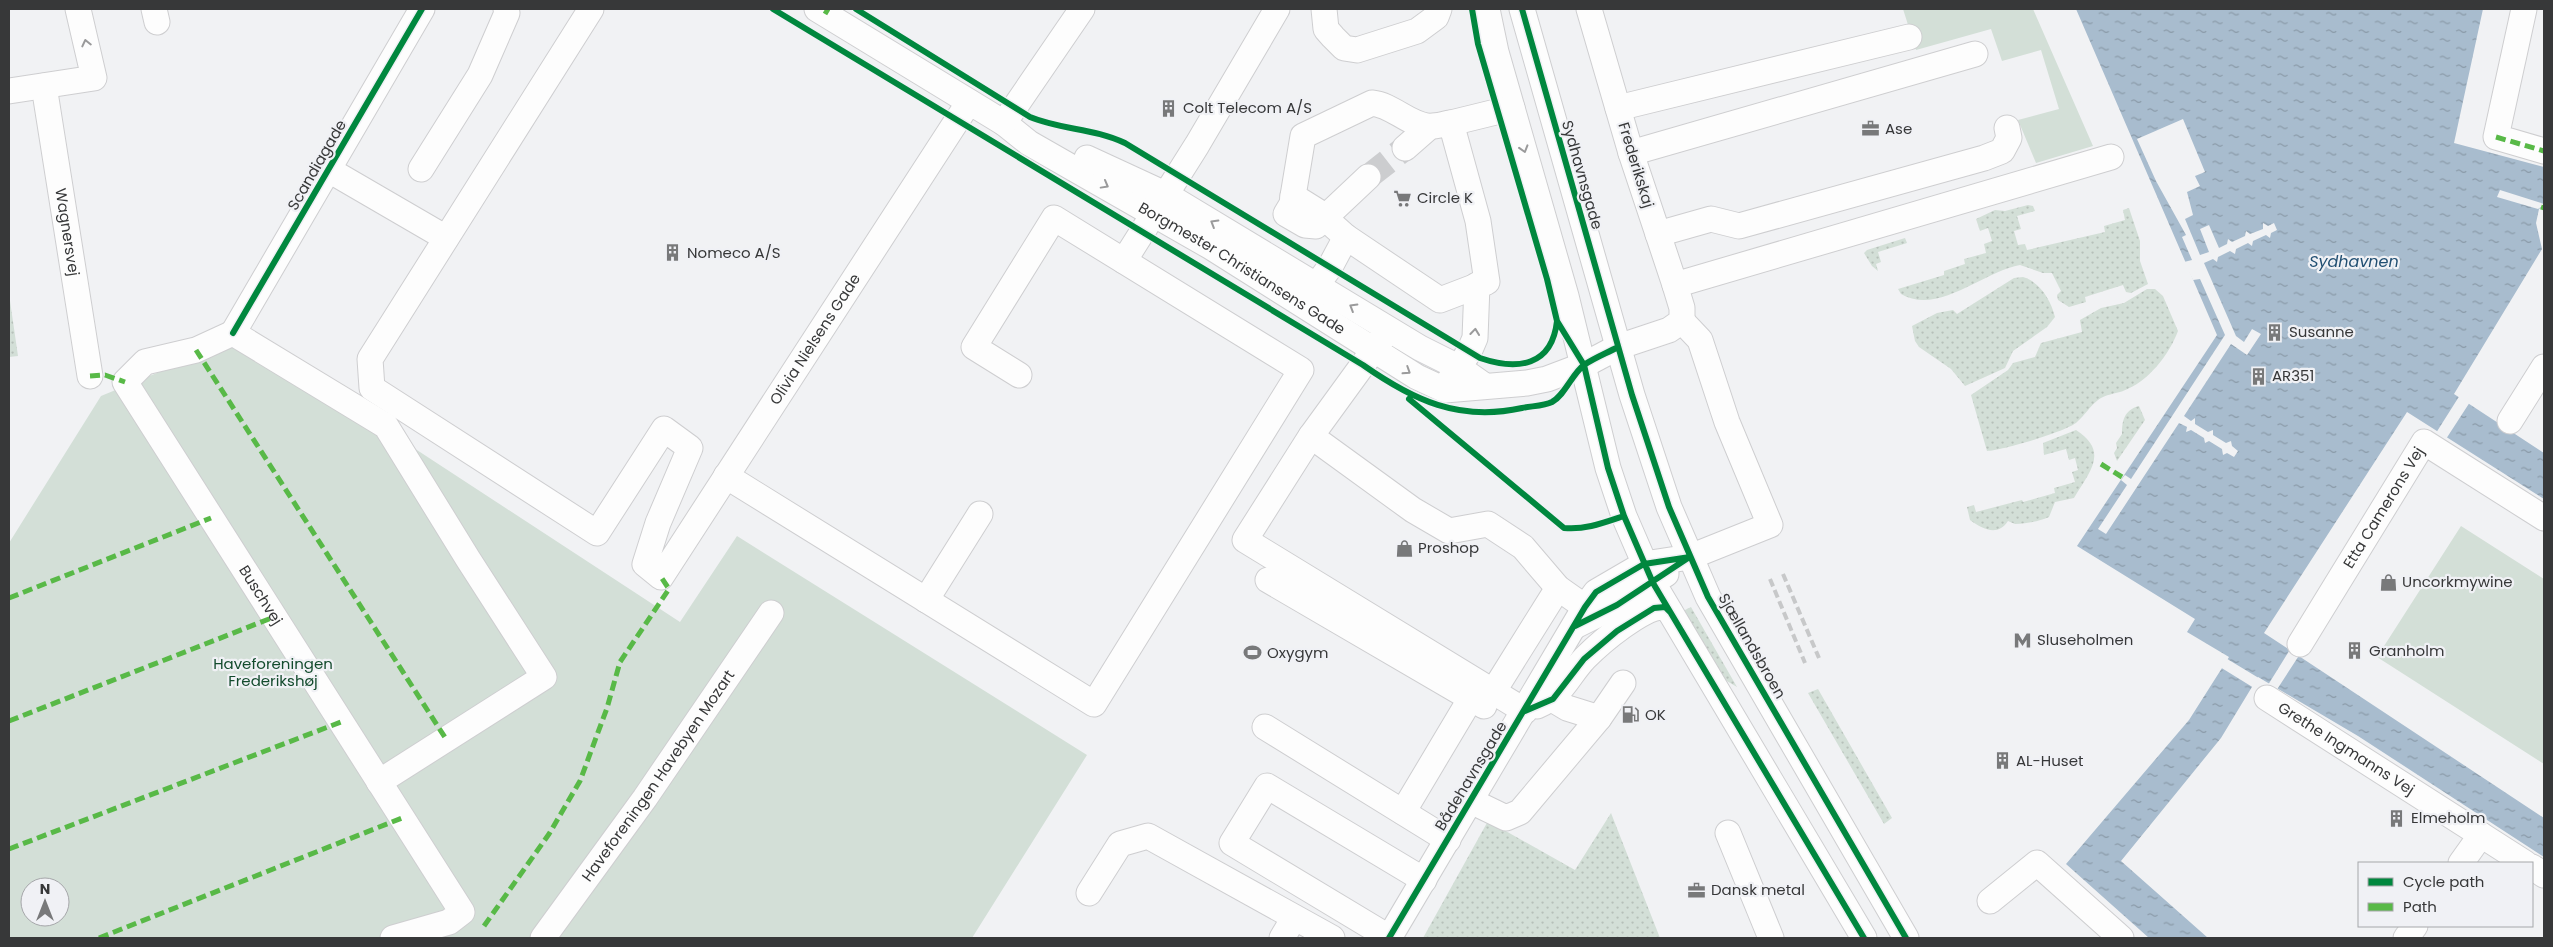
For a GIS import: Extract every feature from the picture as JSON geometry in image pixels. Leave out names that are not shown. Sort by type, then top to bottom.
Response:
[{"type":"street","points":[[9,91],[94,78],[78,9]]},
{"type":"street","name":"Scandiagade","points":[[233,333],[422,9]]},
{"type":"street","points":[[421,169],[480,75],[507,13],[506,9]]},
{"type":"street","points":[[329,170],[446,238],[591,9]]},
{"type":"street","points":[[1004,123],[1082,9]]},
{"type":"street","points":[[1124,261],[1197,145],[1277,9]]},
{"type":"street","points":[[1324,9],[1326,29],[1332,37],[1344,48],[1357,50],[1417,31],[1436,17],[1439,9]]},
{"type":"street","points":[[1487,9],[1496,52],[1551,238],[1608,468],[1624,516],[1649,574],[1670,612],[1864,938]]},
{"type":"street","name":"Sydhavnsgade","points":[[1522,9],[1618,347]]},
{"type":"street","name":"Frederikskaj","points":[[1589,9],[1631,153],[1682,308],[1682,321]]},
{"type":"street","points":[[2524,9],[2496,137],[2544,151]]},
{"type":"street","name":"Borgmester Christiansens Gade","points":[[823,10],[1004,123],[1029,143],[1159,203],[1309,295],[1389,329],[1458,367],[1485,386]]},
{"type":"street","points":[[1618,108],[1909,37]]},
{"type":"street","points":[[1631,153],[1975,54]]},
{"type":"street","name":"Wagnersvej","points":[[44,86],[90,376]]},
{"type":"street","name":"Olivia Nielsens Gade","points":[[446,238],[370,359],[372,388],[598,533],[664,429],[690,448],[658,523],[645,564],[661,577],[969,102]]},
{"type":"street","points":[[1372,103],[1432,124],[1478,221],[1487,282],[1440,300],[1346,237],[1305,213],[1303,136],[1372,103]]},
{"type":"street","points":[[1401,144],[1432,124],[1512,108]]},
{"type":"street","points":[[1658,234],[1710,219],[1739,226],[1984,158],[2002,151],[2009,138],[2007,128]]},
{"type":"street","points":[[1675,285],[2111,157]]},
{"type":"street","points":[[1305,213],[1365,174]]},
{"type":"street","points":[[726,476],[1094,704],[1301,370],[1054,218],[974,347],[1019,375]]},
{"type":"street","points":[[1309,295],[1330,267],[1346,237]]},
{"type":"street","points":[[1444,390],[1469,352],[1475,338],[1477,286]]},
{"type":"street","name":"Borgmester Christiansens Gade","points":[[1309,295],[1374,350],[1417,377],[1444,390]]},
{"type":"street","points":[[1444,390],[1485,386],[1506,387],[1534,382],[1584,366],[1618,347],[1669,330],[1682,321],[1700,340],[1727,422],[1770,525],[1690,557]]},
{"type":"street","points":[[1389,329],[1311,436],[1245,540],[1520,718]]},
{"type":"street","points":[[233,333],[386,426],[544,677],[379,782]]},
{"type":"street","name":"Buschvej","points":[[233,333],[196,350],[145,362],[125,382],[462,912],[449,922],[392,938]]},
{"type":"street","name":"Sjællandsbroen","points":[[1618,347],[1652,458],[1690,557],[1708,596],[1906,938]]},
{"type":"street","points":[[2510,421],[2544,367]]},
{"type":"street","points":[[1311,436],[1413,510],[1449,531],[1488,524],[1523,547],[1580,616]]},
{"type":"street","name":"Etta Camerons Vej","points":[[2300,644],[2424,442],[2544,518]]},
{"type":"street","points":[[926,600],[980,514]]},
{"type":"street","name":"Bådehavnsgade","points":[[1390,938],[1520,718],[1545,694],[1580,616],[1596,592],[1649,574],[1690,557]]},
{"type":"street","points":[[1268,580],[1482,695]]},
{"type":"street","points":[[1403,812],[1482,695],[1558,588]]},
{"type":"street","points":[[1599,718],[1567,708],[1545,694],[1617,631],[1654,608],[1665,607],[1670,612]]},
{"type":"street","name":"Haveforeningen Havebyen Mozart","points":[[543,938],[645,798],[771,613]]},
{"type":"street","points":[[1471,801],[1506,818],[1520,812],[1599,718],[1623,683]]},
{"type":"street","name":"Grethe Ingmanns Vej","points":[[2267,698],[2523,862]]},
{"type":"street","points":[[1265,727],[1448,840]]},
{"type":"street","points":[[1390,938],[1232,843],[1267,786],[1424,880]]},
{"type":"street","points":[[1728,833],[1771,938]]},
{"type":"street","points":[[2462,862],[2481,835]]},
{"type":"street","points":[[1089,894],[1120,844],[1148,836],[1288,928],[1332,938]]},
{"type":"street","points":[[1990,901],[2037,863],[2121,938]]},
{"type":"street","points":[[2533,868],[2544,875]]},
{"type":"street","points":[[2406,938],[2414,927]]},
{"type":"green space","points":[[1903,9],[2033,9],[2093,146],[2036,163],[2018,120],[2059,109],[2041,50],[2002,61],[1991,29],[1916,50]]},
{"type":"green space","points":[[2028,205],[2033,206],[2035,211],[2017,216],[2021,229],[2014,231],[2018,245],[2025,244],[2027,250],[2105,232],[2104,226],[2125,220],[2123,210],[2129,208],[2140,241],[2140,261],[2148,284],[2131,293],[2126,292],[2123,285],[2085,297],[2086,302],[2069,307],[2058,300],[2057,295],[2061,291],[2052,273],[2043,273],[2020,265],[1991,275],[1961,290],[1930,300],[1915,299],[1901,294],[1898,289],[1944,275],[1944,271],[1965,264],[1964,259],[1986,253],[1984,244],[1992,241],[1988,228],[1980,231],[1976,219],[1995,210],[2005,211]]},
{"type":"green space","points":[[1905,238],[1907,243],[1878,252],[1881,262],[1876,264],[1878,271],[1872,266],[1864,253],[1867,250]]},
{"type":"green space","points":[[2023,277],[2035,283],[2044,292],[2051,304],[2055,317],[2047,327],[2013,351],[2005,368],[1965,386],[1951,369],[1919,347],[1915,341],[1912,326],[1937,313],[1953,310],[1957,314],[2014,278]]},
{"type":"green space","points":[[2147,289],[2155,289],[2163,296],[2178,331],[2169,349],[2156,367],[2132,387],[2104,396],[2098,400],[2071,426],[2034,440],[1987,451],[1971,395],[2008,370],[2013,363],[2035,357],[2041,343],[2082,332],[2080,320],[2101,308],[2124,303]]},
{"type":"green space","points":[[9,294],[18,356],[9,357]]},
{"type":"green space","name":"Haveforeningen Frederikshøj","points":[[244,337],[680,622],[737,536],[1087,755],[972,938],[9,938],[9,543],[101,396]]},
{"type":"green space","points":[[2139,406],[2145,420],[2117,461],[2114,453],[2117,448],[2116,443],[2122,434],[2125,417],[2130,410]]},
{"type":"green space","points":[[2076,430],[2092,446],[2094,454],[2090,471],[2074,498],[2055,502],[2049,517],[2045,519],[2015,524],[2008,521],[2000,529],[1990,530],[1970,520],[1967,507],[1974,505],[1976,512],[2022,500],[2023,502],[2055,493],[2054,488],[2075,482],[2072,472],[2078,470],[2075,458],[2069,460],[2066,449],[2044,455],[2043,443]]},
{"type":"green space","points":[[2461,526],[2544,579],[2544,764],[2377,657]]},
{"type":"green space","points":[[1691,607],[1737,687],[1720,677],[1681,612]]},
{"type":"green space","points":[[1818,689],[1892,818],[1884,824],[1808,693]]},
{"type":"green space","points":[[1611,813],[1660,938],[1423,938],[1488,821],[1575,870]]},
{"type":"water","name":"Sydhavnen","points":[[2076,9],[2483,9],[2454,143],[2544,167],[2544,205],[2539,209],[2536,223],[2542,249],[2454,394],[2544,453],[2544,499],[2407,412],[2264,633],[2544,818],[2544,857],[2358,736],[2258,677],[2221,738],[2121,861],[2208,938],[2149,938],[2066,864],[2189,720],[2229,657],[2187,632],[2195,619],[2077,546],[2217,335]]},
{"type":"pier","points":[[2183,119],[2205,172],[2195,176],[2200,186],[2187,192],[2193,215],[2185,219],[2200,255],[2209,252],[2200,229],[2209,225],[2219,248],[2227,244],[2228,239],[2232,242],[2245,236],[2246,231],[2250,234],[2263,229],[2263,223],[2268,226],[2274,223],[2277,230],[2271,233],[2270,238],[2266,235],[2253,241],[2252,246],[2248,243],[2236,249],[2235,254],[2230,251],[2218,257],[2217,262],[2213,259],[2204,263],[2236,336],[2244,342],[2252,329],[2261,334],[2247,355],[2231,344],[2184,416],[2191,421],[2195,418],[2195,424],[2208,432],[2213,430],[2213,435],[2226,443],[2231,441],[2232,446],[2238,451],[2234,457],[2227,453],[2223,455],[2222,449],[2209,441],[2205,443],[2204,438],[2191,430],[2186,432],[2187,427],[2179,423],[2106,534],[2098,529],[2127,485],[2121,480],[2125,475],[2131,479],[2225,335],[2200,279],[2193,280],[2184,262],[2192,260],[2182,237],[2186,235],[2156,181],[2137,139]]},
{"type":"pier","points":[[2500,190],[2544,205],[2538,209],[2497,197]]},
{"type":"pier","points":[[2460,395],[2470,402],[2446,439],[2436,433]]},
{"type":"pier","points":[[2291,648],[2300,654],[2276,691],[2268,685]]},
{"type":"pier","points":[[2224,657],[2262,680],[2259,680],[2254,688],[2220,667]]},
{"type":"tunnel","points":[[1368,177],[1405,148]]},
{"type":"railway","points":[[1783,574],[1819,658]]},
{"type":"railway","points":[[1770,579],[1805,663]]},
{"type":"marked path","points":[[825,14],[828,9]]},
{"type":"marked path","points":[[2496,137],[2544,151]]},
{"type":"marked path","points":[[196,350],[446,739]]},
{"type":"marked path","points":[[90,376],[105,375],[125,382]]},
{"type":"marked path","points":[[2101,464],[2122,477]]},
{"type":"marked path","points":[[9,598],[211,518]]},
{"type":"marked path","points":[[484,926],[549,834],[580,781],[607,708],[620,662],[669,589],[661,577]]},
{"type":"marked path","points":[[9,721],[274,617]]},
{"type":"marked path","points":[[9,849],[341,722]]},
{"type":"marked path","points":[[99,938],[402,818]]},
{"type":"cycle path","points":[[233,333],[422,9]]},
{"type":"cycle path","points":[[773,9],[1419,398],[1457,410],[1478,412],[1499,412],[1545,404],[1557,399],[1584,365],[1618,347]]},
{"type":"cycle path","points":[[856,9],[1030,117],[1101,134],[1125,143],[1480,358],[1507,364],[1520,364],[1531,361],[1548,348],[1554,336],[1557,321]]},
{"type":"cycle path","points":[[1472,9],[1478,44],[1547,279],[1557,321],[1584,365],[1608,468],[1624,516],[1653,583],[1864,938]]},
{"type":"cycle path","points":[[1522,9],[1632,395],[1669,507],[1708,597],[1906,938]]},
{"type":"cycle path","points":[[1409,399],[1564,528],[1587,527],[1624,516]]},
{"type":"cycle path","points":[[1389,938],[1585,607],[1596,592],[1644,564],[1690,557]]},
{"type":"cycle path","points":[[1575,626],[1617,605],[1688,558]]},
{"type":"cycle path","points":[[1525,711],[1553,699],[1584,659],[1617,631],[1654,608],[1665,607],[1670,612]]},
{"type":"place","name":"Colt Telecom A/S","points":[[1169,108]]},
{"type":"place","name":"Ase","points":[[1871,129]]},
{"type":"place","name":"Circle K","points":[[1403,198]]},
{"type":"place","name":"Nomeco A/S","points":[[673,253]]},
{"type":"place","name":"Susanne","points":[[2275,332]]},
{"type":"place","name":"AR351","points":[[2258,376]]},
{"type":"place","name":"Proshop","points":[[1404,548]]},
{"type":"place","name":"Uncorkmywine","points":[[2388,582]]},
{"type":"place","name":"Sluseholmen","points":[[2023,640]]},
{"type":"place","name":"Granholm","points":[[2355,651]]},
{"type":"place","name":"Oxygym","points":[[1253,653]]},
{"type":"place","name":"OK","points":[[1631,715]]},
{"type":"place","name":"AL-Huset","points":[[2002,761]]},
{"type":"place","name":"Elmeholm","points":[[2397,818]]},
{"type":"place","name":"Dansk metal","points":[[1697,890]]}]
